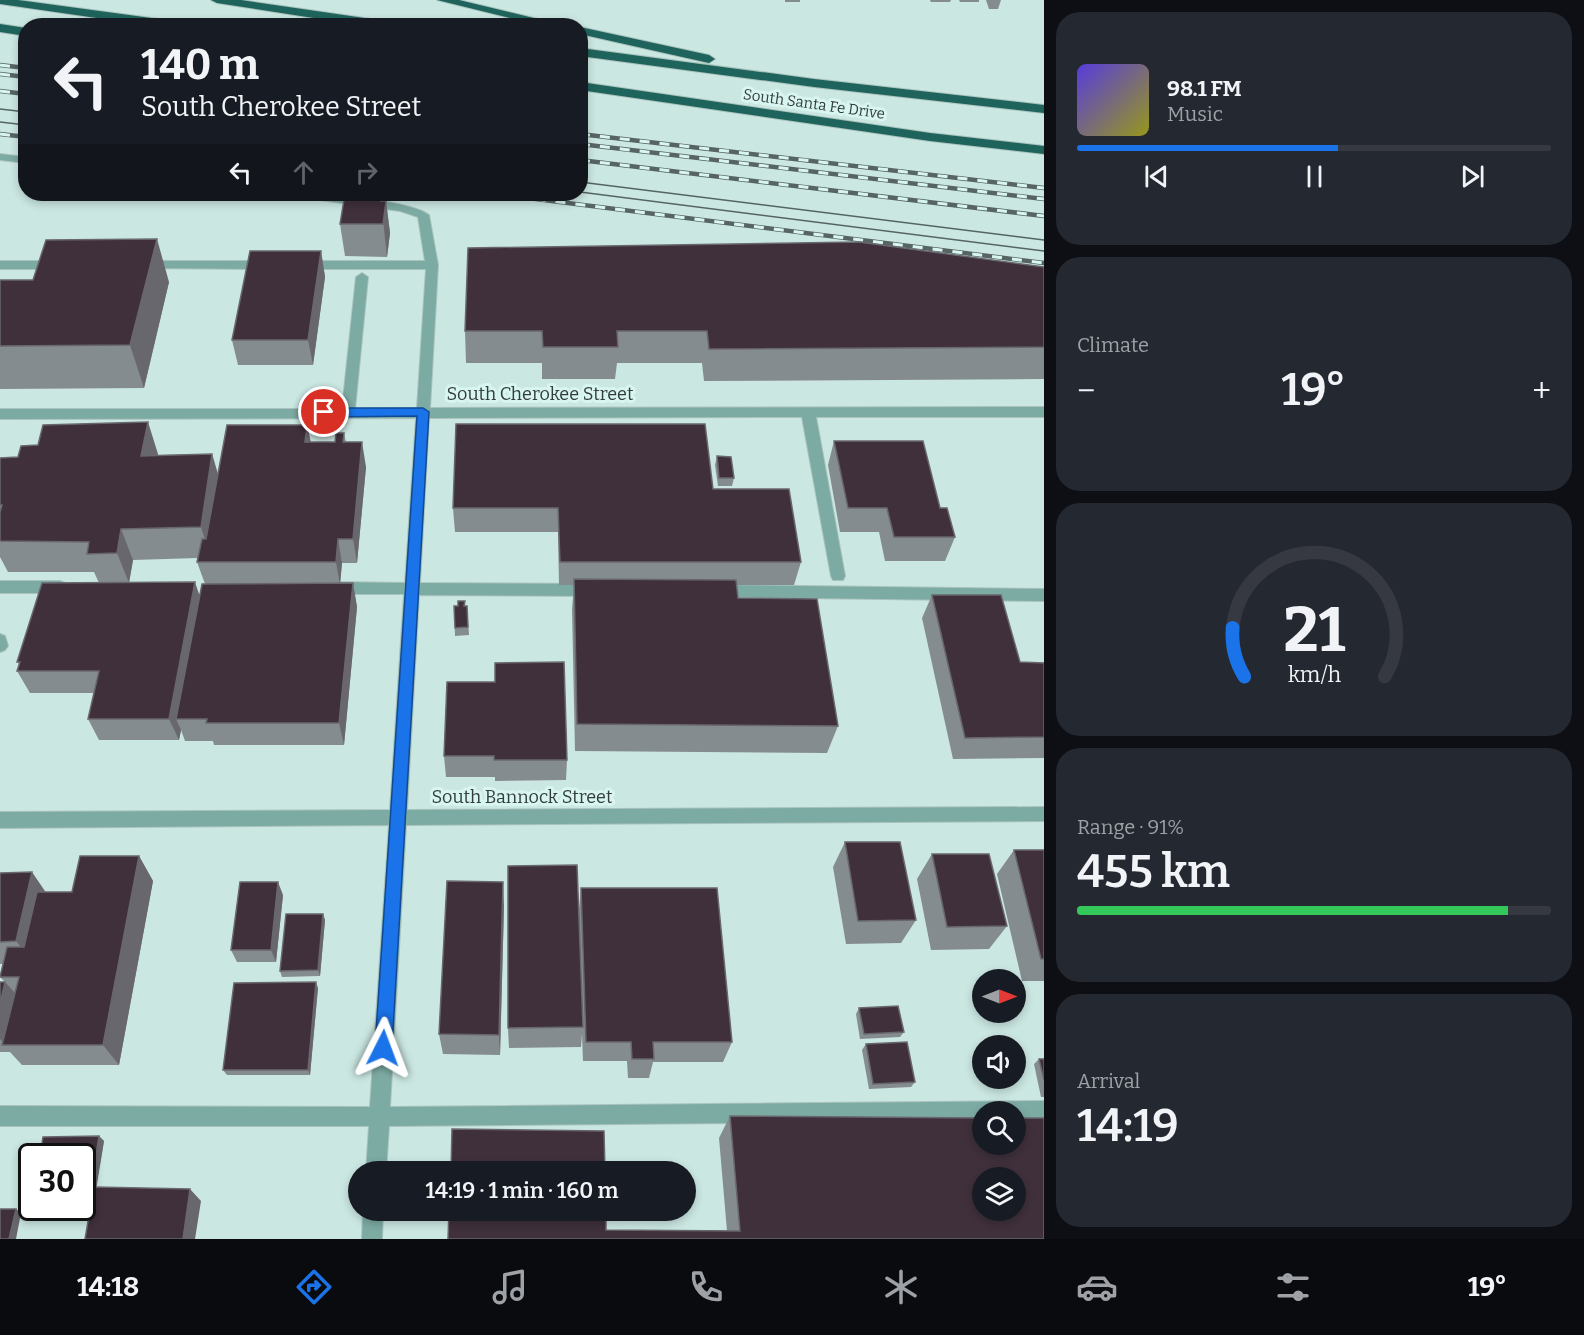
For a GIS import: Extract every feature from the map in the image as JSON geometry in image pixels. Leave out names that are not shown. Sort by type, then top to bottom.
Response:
[{"type":"highway","points":[[217,0],[338,18]]},
{"type":"highway","points":[[443,0],[525,18]]},
{"type":"highway","points":[[0,1],[123,18]]},
{"type":"highway","points":[[0,28],[18,31]]},
{"type":"highway","points":[[588,32],[813,83]]},
{"type":"highway","name":"South Santa Fe Drive","points":[[588,53],[813,83],[1044,109]]},
{"type":"highway","name":"South Santa Fe Drive","points":[[588,87],[930,137],[1044,150]]},
{"type":"highway","points":[[588,90],[615,91]]},
{"type":"street","points":[[0,157],[18,159]]},
{"type":"street","points":[[350,201],[402,208],[423,215],[432,265],[396,817],[377,1161]]},
{"type":"street","points":[[0,265],[70,265]]},
{"type":"street","points":[[129,265],[432,265]]},
{"type":"street","points":[[348,412],[362,277]]},
{"type":"street","points":[[808,412],[838,576]]},
{"type":"street","name":"South Cherokee Street","points":[[0,414],[1044,412]]},
{"type":"street","points":[[0,587],[71,587]]},
{"type":"street","points":[[318,588],[608,590]]},
{"type":"street","points":[[702,591],[1044,595]]},
{"type":"street","points":[[0,640],[0,646]]},
{"type":"street","name":"South Bannock Street","points":[[0,820],[1044,814]]},
{"type":"street","points":[[0,1116],[380,1116],[1044,1111]]},
{"type":"street","points":[[372,1239],[373,1221]]},
{"type":"building","points":[[344,201],[386,201],[383,224],[340,224]]},
{"type":"building","points":[[157,239],[130,345],[0,346],[0,280],[33,280],[46,240]]},
{"type":"building","points":[[859,242],[1044,267],[1044,347],[709,349],[707,331],[617,331],[618,347],[543,347],[542,331],[465,331],[468,248]]},
{"type":"building","points":[[250,251],[321,251],[308,340],[232,340]]},
{"type":"building","points":[[148,422],[141,456],[212,454],[201,527],[121,529],[117,553],[87,554],[89,542],[0,541],[2,505],[0,505],[0,458],[18,457],[21,446],[38,445],[43,425]]},
{"type":"building","points":[[456,424],[705,424],[713,489],[789,489],[801,562],[560,562],[558,508],[453,508]]},
{"type":"building","points":[[227,425],[307,425],[305,442],[335,442],[336,433],[344,433],[343,442],[362,442],[353,539],[338,539],[336,562],[197,562],[202,539],[206,539]]},
{"type":"building","points":[[834,441],[923,441],[940,508],[947,508],[955,537],[894,537],[887,508],[848,508]]},
{"type":"building","points":[[717,456],[731,457],[734,478],[719,478]]},
{"type":"building","points":[[574,579],[736,580],[738,598],[817,599],[838,726],[577,724]]},
{"type":"building","points":[[195,582],[169,719],[88,719],[99,671],[17,671],[20,662],[17,662],[42,583]]},
{"type":"building","points":[[353,583],[339,723],[206,723],[207,719],[176,719],[202,584]]},
{"type":"building","points":[[932,595],[1001,595],[1020,662],[1044,663],[1044,737],[965,738]]},
{"type":"building","points":[[458,601],[465,601],[464,606],[467,606],[468,627],[455,628],[454,606],[458,606]]},
{"type":"building","points":[[564,662],[567,760],[494,760],[494,756],[444,756],[447,682],[495,682],[495,663]]},
{"type":"building","points":[[845,842],[900,842],[916,920],[858,921]]},
{"type":"building","points":[[1014,850],[1044,850],[1044,959],[1041,959]]},
{"type":"building","points":[[932,854],[989,854],[1007,926],[947,927]]},
{"type":"building","points":[[80,856],[139,856],[103,1045],[2,1045],[19,977],[0,977],[7,947],[24,947],[37,892],[72,892]]},
{"type":"building","points":[[577,865],[583,1027],[508,1028],[508,866]]},
{"type":"building","points":[[32,872],[16,941],[0,942],[0,873]]},
{"type":"building","points":[[447,881],[503,882],[499,1035],[439,1034]]},
{"type":"building","points":[[240,882],[278,882],[271,950],[231,950]]},
{"type":"building","points":[[581,888],[717,888],[732,1042],[653,1042],[654,1059],[632,1059],[631,1042],[586,1042]]},
{"type":"building","points":[[286,914],[323,914],[318,970],[280,971]]},
{"type":"building","points":[[0,982],[5,982],[0,1004]]},
{"type":"building","points":[[316,982],[308,1070],[223,1070],[234,983]]},
{"type":"building","points":[[898,1006],[904,1032],[864,1034],[859,1008]]},
{"type":"building","points":[[907,1042],[915,1082],[873,1084],[866,1044]]},
{"type":"building","points":[[1039,1059],[1044,1059],[1044,1080]]},
{"type":"building","points":[[730,1116],[972,1118],[972,1155],[1026,1155],[1026,1118],[1044,1118],[1044,1239],[448,1239],[449,1221],[606,1221],[606,1230],[740,1231]]},
{"type":"building","points":[[452,1129],[604,1131],[605,1161],[451,1161]]},
{"type":"building","points":[[99,1136],[96,1155],[96,1143],[42,1143],[43,1137]]},
{"type":"building","points":[[96,1187],[190,1189],[183,1239],[85,1239],[88,1221],[96,1221]]},
{"type":"building","points":[[0,1209],[16,1209],[9,1239],[0,1239]]},
{"type":"tram line","points":[[0,109],[18,111]]},
{"type":"tram line","points":[[0,122],[18,124]]},
{"type":"tram line","points":[[588,183],[1044,240]]},
{"type":"tram line","points":[[588,193],[1044,251]]},
{"type":"railway","points":[[0,65],[18,67]]},
{"type":"railway","points":[[0,74],[18,76]]},
{"type":"railway","points":[[0,91],[18,93]]},
{"type":"railway","points":[[0,134],[18,136]]},
{"type":"railway","points":[[588,135],[1044,188]]},
{"type":"railway","points":[[588,145],[1044,199]]},
{"type":"railway","points":[[588,161],[1044,216]]},
{"type":"railway","points":[[552,201],[1044,263]]},
{"type":"route","points":[[324,412],[423,412],[383,1048]]}]
